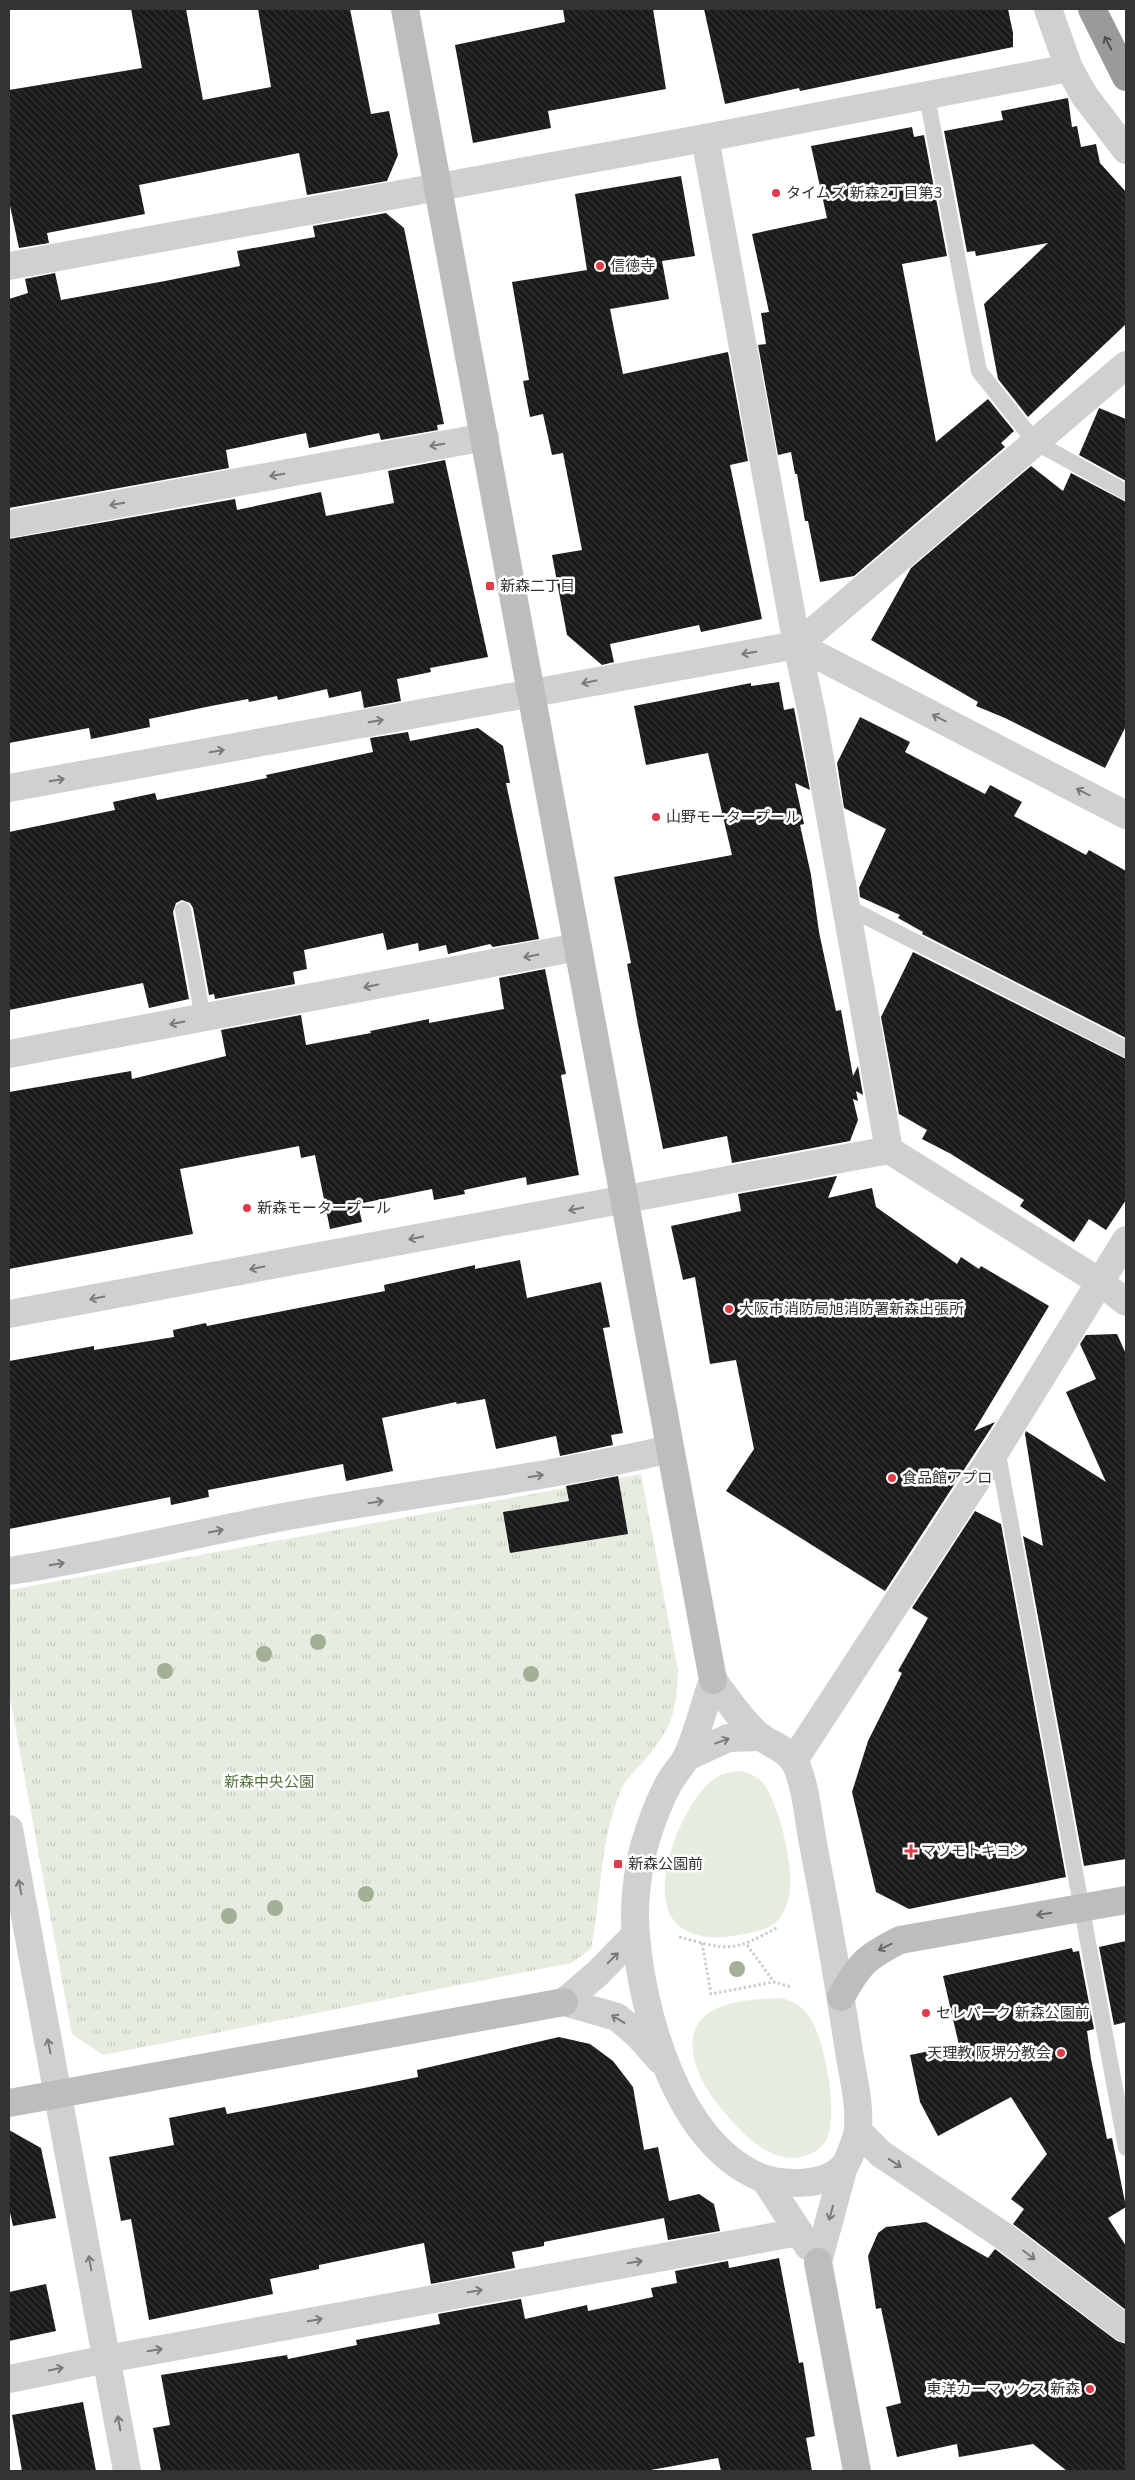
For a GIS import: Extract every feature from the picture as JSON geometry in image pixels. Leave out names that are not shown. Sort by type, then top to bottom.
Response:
[{"type":"highway","points":[[1092,9],[1126,77]]},
{"type":"street","points":[[405,9],[713,1680],[746,1724],[761,1738],[775,1745],[794,1760],[800,1778],[841,1997],[858,2131],[844,2166],[818,2262]]},
{"type":"street","points":[[1048,9],[1068,68],[1084,95],[1126,150]]},
{"type":"street","points":[[9,266],[927,97],[1068,68]]},
{"type":"street","points":[[705,138],[797,645],[812,714],[889,1150]]},
{"type":"street","points":[[9,788],[797,645],[1126,365]]},
{"type":"street","points":[[9,524],[485,437]]},
{"type":"street","points":[[797,645],[1126,815]]},
{"type":"street","points":[[9,1054],[578,947]]},
{"type":"street","points":[[9,1314],[889,1150],[1100,1282],[1125,1299],[1126,1302]]},
{"type":"street","points":[[794,1760],[998,1449],[1126,1240]]},
{"type":"street","points":[[9,1571],[104,1555],[272,1519],[591,1467],[670,1449]]},
{"type":"street","points":[[713,1680],[686,1758],[670,1781],[645,1845],[637,1888],[635,1935],[649,2007],[665,2065],[677,2091],[703,2133],[739,2167],[765,2180],[786,2183],[806,2182],[828,2176],[844,2166]]},
{"type":"street","points":[[686,1758],[728,1738],[761,1738]]},
{"type":"street","points":[[9,1829],[127,2471]]},
{"type":"street","points":[[841,1997],[856,1969],[877,1951],[900,1940],[1126,1900]]},
{"type":"street","points":[[564,2002],[598,1973],[635,1935]]},
{"type":"street","points":[[9,2103],[564,2002],[617,2017],[638,2035],[665,2065]]},
{"type":"street","points":[[858,2131],[881,2154],[1002,2235],[1126,2329]]},
{"type":"street","points":[[765,2180],[818,2262],[857,2471]]},
{"type":"street","points":[[9,2379],[107,2359],[799,2232]]},
{"type":"lane","points":[[927,97],[979,370],[1035,442],[1126,492]]},
{"type":"lane","points":[[847,908],[1126,1049]]},
{"type":"lane","points":[[183,910],[203,1018]]},
{"type":"lane","points":[[998,1449],[1126,2148]]},
{"type":"path","points":[[679,1937],[723,1948],[747,1944],[778,1927]]},
{"type":"path","points":[[702,1943],[711,1994],[774,1982],[791,1987]]},
{"type":"path","points":[[747,1944],[774,1982]]},
{"type":"green space","name":"新森中央公園","points":[[641,1474],[678,1671],[676,1699],[667,1730],[626,1781],[615,1807],[605,1847],[591,1949],[571,1963],[103,2055],[72,2034],[9,1693],[9,1590]]},
{"type":"green space","points":[[739,1771],[750,1774],[760,1780],[773,1801],[787,1848],[790,1892],[783,1913],[769,1927],[750,1933],[725,1937],[704,1937],[690,1933],[678,1925],[669,1911],[665,1894],[670,1853],[687,1812],[708,1784],[719,1776]]},
{"type":"green space","points":[[781,1998],[800,2006],[809,2016],[815,2027],[825,2059],[831,2096],[830,2129],[826,2141],[811,2154],[791,2158],[778,2156],[766,2150],[733,2123],[716,2102],[702,2080],[693,2053],[695,2028],[702,2018],[714,2010],[738,2002]]},
{"type":"building","points":[[131,9],[186,9],[203,100],[271,87],[258,9],[350,9],[371,114],[389,111],[398,155],[387,181],[307,195],[299,153],[139,185],[145,214],[47,233],[49,243],[19,248],[9,201],[9,90],[142,68]]},
{"type":"building","points":[[563,9],[653,9],[666,89],[548,111],[551,128],[473,143],[455,45],[565,22]]},
{"type":"building","points":[[704,9],[1008,9],[1013,33],[1013,47],[800,91],[799,88],[725,104]]},
{"type":"building","points":[[1068,98],[1072,127],[1077,126],[1081,147],[1096,144],[1100,163],[1126,192],[1126,324],[1028,417],[998,379],[984,304],[1048,243],[976,256],[975,251],[967,252],[944,131],[1003,120],[1001,111]]},
{"type":"building","points":[[912,127],[914,137],[924,135],[947,256],[902,264],[936,442],[988,399],[1014,431],[1001,443],[1005,447],[854,576],[820,582],[808,521],[805,521],[797,474],[795,474],[791,452],[778,455],[758,345],[766,344],[761,313],[769,312],[752,234],[827,218],[811,146]]},
{"type":"building","points":[[681,176],[695,256],[662,261],[669,299],[610,309],[623,374],[728,352],[748,461],[730,465],[762,619],[701,632],[699,625],[610,644],[614,662],[602,665],[567,635],[552,555],[582,550],[563,453],[552,455],[543,414],[530,417],[523,381],[529,380],[512,282],[587,270],[575,194]]},
{"type":"building","points":[[386,213],[404,228],[444,424],[437,425],[438,430],[381,440],[379,433],[309,448],[306,433],[226,450],[229,468],[9,508],[9,299],[28,293],[25,279],[55,273],[61,300],[165,281],[240,266],[237,251],[315,237],[313,226]]},
{"type":"building","points":[[1099,408],[1126,419],[1126,481],[1079,455]]},
{"type":"building","points":[[445,460],[488,657],[430,668],[431,672],[397,679],[401,701],[364,708],[361,691],[329,698],[327,689],[278,700],[277,696],[249,702],[248,699],[149,719],[150,727],[91,739],[89,728],[9,743],[9,539],[235,499],[237,510],[321,492],[326,516],[394,503],[388,471]]},
{"type":"building","points":[[1031,466],[1063,491],[1071,473],[1126,502],[1126,726],[1105,768],[1005,718],[976,706],[978,702],[871,640],[911,568]]},
{"type":"building","points":[[779,682],[784,710],[794,708],[810,790],[795,783],[804,824],[800,825],[811,875],[819,932],[836,1011],[841,1010],[853,1076],[858,1066],[863,1095],[856,1091],[858,1101],[853,1099],[858,1120],[850,1141],[732,1163],[727,1136],[663,1149],[627,964],[631,963],[614,877],[732,855],[708,753],[646,765],[634,706],[751,683],[751,686]]},
{"type":"building","points":[[860,717],[910,742],[905,752],[985,794],[990,785],[1022,802],[1014,816],[1086,855],[1089,850],[1126,871],[1126,1038],[922,934],[923,932],[898,918],[900,915],[860,897],[859,888],[886,829],[844,808],[837,763]]},
{"type":"building","points":[[478,728],[503,746],[510,783],[506,783],[539,939],[493,947],[490,944],[448,954],[446,945],[419,951],[418,943],[387,950],[383,933],[304,950],[307,969],[293,972],[295,984],[215,999],[214,994],[209,995],[193,908],[190,903],[182,900],[176,903],[173,912],[189,999],[149,1008],[143,983],[9,1010],[9,832],[115,810],[113,802],[155,793],[157,800],[267,778],[266,775],[373,752],[370,738],[408,732],[410,741]]},
{"type":"building","points":[[913,952],[1126,1059],[1126,1200],[1106,1230],[1089,1219],[1074,1242],[1020,1206],[1024,1200],[951,1154],[922,1139],[927,1130],[899,1114],[881,1017]]},
{"type":"building","points":[[545,969],[566,1074],[561,1075],[579,1175],[527,1185],[526,1177],[464,1190],[465,1194],[434,1200],[432,1189],[358,1204],[362,1222],[330,1229],[315,1155],[301,1158],[299,1146],[180,1169],[193,1234],[9,1269],[9,1092],[131,1071],[132,1079],[226,1056],[221,1030],[301,1015],[306,1045],[371,1033],[370,1031],[429,1019],[429,1023],[504,1009],[499,978]]},
{"type":"building","points":[[837,1176],[828,1198],[872,1188],[876,1207],[957,1264],[961,1257],[979,1269],[981,1266],[1049,1306],[974,1431],[995,1422],[885,1591],[726,1491],[754,1449],[736,1360],[710,1364],[695,1277],[683,1280],[671,1226],[741,1211],[738,1194]]},
{"type":"building","points":[[520,1260],[527,1298],[601,1282],[610,1327],[603,1328],[623,1433],[611,1435],[613,1445],[560,1456],[556,1436],[496,1449],[485,1399],[457,1404],[456,1402],[382,1418],[393,1471],[346,1481],[343,1464],[208,1490],[209,1497],[171,1505],[170,1497],[9,1529],[9,1361],[94,1346],[94,1350],[174,1337],[173,1330],[206,1323],[207,1326],[385,1291],[384,1285],[475,1265],[475,1269]]},
{"type":"building","points":[[1117,1334],[1126,1354],[1126,1859],[1084,1866],[1023,1536],[1043,1546],[1025,1434],[1026,1431],[1106,1482],[1066,1392],[1096,1379],[1080,1344],[1086,1335]]},
{"type":"building","points":[[618,1476],[628,1534],[510,1553],[503,1512],[569,1501],[566,1486]]},
{"type":"building","points":[[975,1511],[1001,1524],[1066,1877],[909,1909],[876,1892],[852,1792],[868,1741],[902,1673],[898,1671],[928,1618],[912,1608]]},
{"type":"building","points":[[1126,1941],[1126,2022],[1114,2025],[1099,1947]]},
{"type":"building","points":[[1072,1948],[1073,1952],[1079,1951],[1094,2029],[1087,2031],[1091,2059],[1107,2139],[1112,2138],[1126,2207],[1108,2218],[1126,2246],[1126,2310],[1013,2224],[1024,2209],[1011,2199],[1047,2154],[1011,2097],[938,2136],[920,2102],[910,2055],[959,2045],[943,1976]]},
{"type":"building","points":[[559,2037],[590,2044],[613,2061],[633,2087],[644,2150],[658,2147],[669,2201],[699,2194],[714,2204],[720,2231],[668,2240],[664,2218],[544,2242],[544,2246],[512,2252],[515,2268],[431,2284],[424,2243],[319,2265],[319,2269],[270,2279],[273,2294],[149,2320],[131,2219],[121,2221],[109,2157],[174,2145],[169,2118],[225,2107],[227,2114],[418,2077],[417,2070]]},
{"type":"building","points":[[9,2130],[41,2148],[56,2218],[13,2226],[9,2208]]},
{"type":"building","points":[[926,2222],[988,2258],[995,2249],[1117,2341],[1126,2344],[1126,2471],[1067,2471],[1033,2444],[959,2457],[957,2444],[897,2457],[886,2407],[901,2403],[881,2308],[876,2309],[868,2256],[878,2233],[886,2227]]},
{"type":"building","points":[[779,2258],[799,2363],[803,2362],[815,2436],[806,2438],[812,2471],[721,2471],[718,2458],[645,2471],[161,2471],[153,2428],[170,2425],[161,2375],[287,2355],[288,2359],[357,2345],[356,2340],[440,2324],[438,2314],[521,2299],[525,2319],[587,2305],[588,2311],[653,2297],[651,2288],[677,2283],[675,2271],[728,2261],[729,2268]]},
{"type":"building","points":[[46,2284],[56,2331],[9,2341],[9,2292]]},
{"type":"building","points":[[83,2402],[96,2471],[22,2471],[12,2415]]},
{"type":"place","name":"タイムズ 新森2丁目第3","points":[[776,193]]},
{"type":"place","name":"信徳寺","points":[[600,266]]},
{"type":"place","name":"新森二丁目","points":[[490,586]]},
{"type":"place","name":"山野モータープール","points":[[656,817]]},
{"type":"place","name":"新森モータープール","points":[[247,1208]]},
{"type":"place","name":"大阪市消防局旭消防署新森出張所","points":[[729,1309]]},
{"type":"place","name":"食品館アプロ","points":[[892,1478]]},
{"type":"place","name":"マツモトキヨシ","points":[[911,1851]]},
{"type":"place","name":"新森公園前","points":[[618,1864]]},
{"type":"place","name":"セレパーク 新森公園前","points":[[926,2013]]},
{"type":"place","name":"天理教 阪堺分教会","points":[[1061,2053]]},
{"type":"place","name":"東洋カーマックス 新森","points":[[1090,2389]]}]
